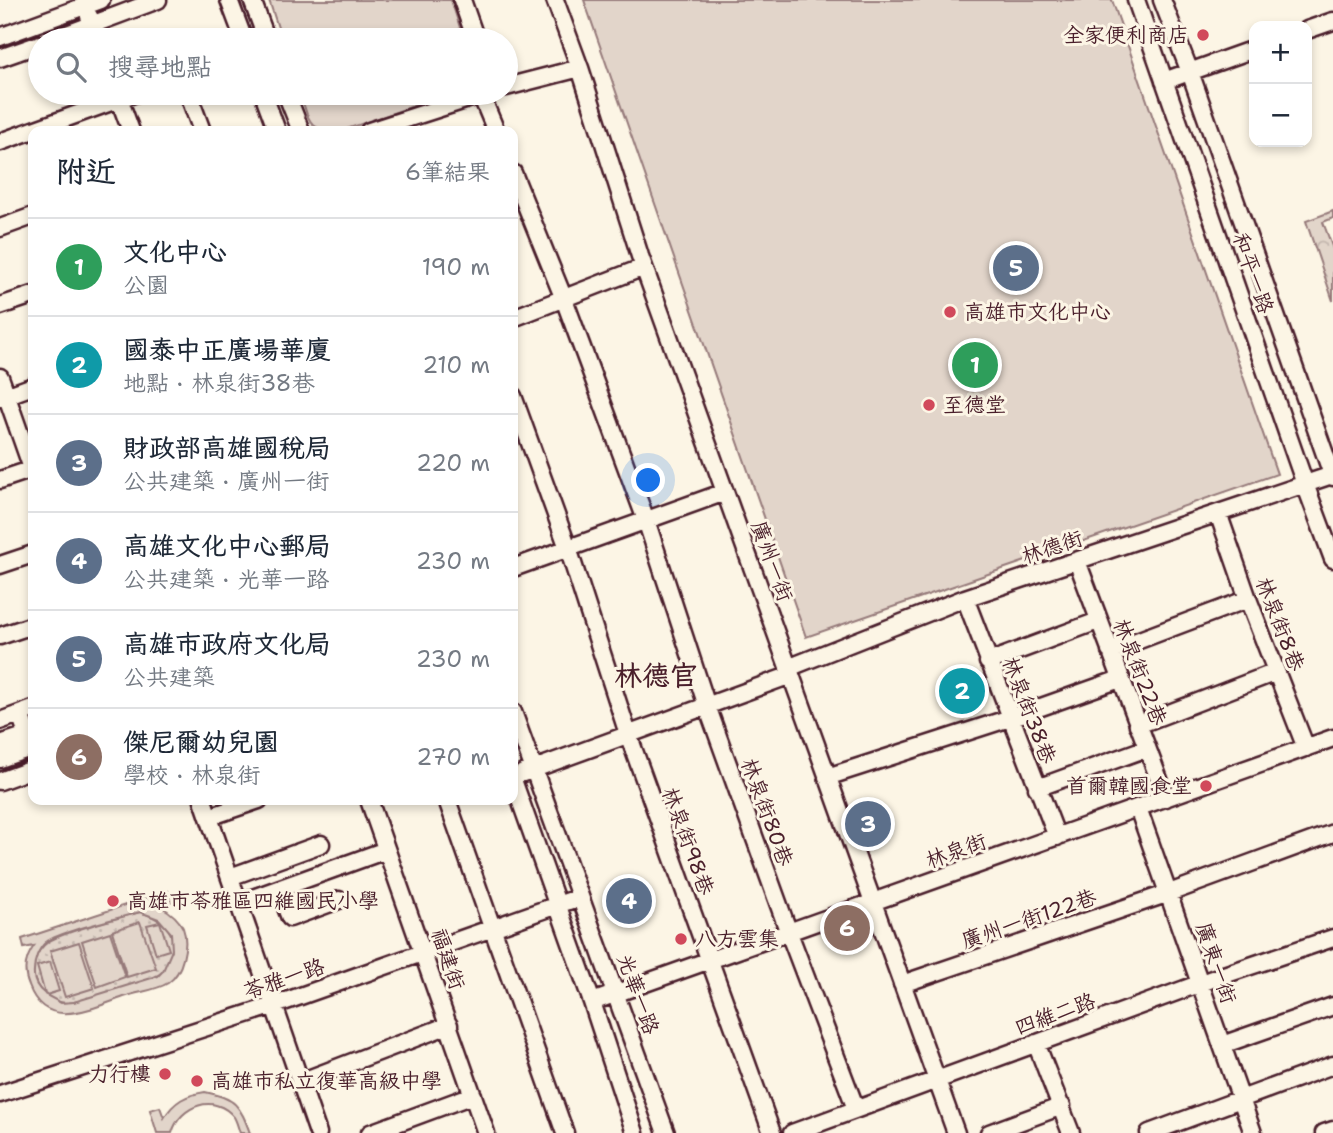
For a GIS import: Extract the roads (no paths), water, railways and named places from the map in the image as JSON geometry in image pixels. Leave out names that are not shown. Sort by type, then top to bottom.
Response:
[{"type":"street","points":[[105,28],[158,0]]},
{"type":"street","points":[[229,0],[240,28]]},
{"type":"street","points":[[253,0],[263,28]]},
{"type":"street","points":[[463,0],[473,28]]},
{"type":"street","name":"廣州一街","points":[[555,0],[580,68],[644,267],[956,1133]]},
{"type":"street","name":"和平一路","points":[[1136,0],[1333,559]]},
{"type":"street","name":"和平一路","points":[[1162,0],[1333,476]]},
{"type":"street","points":[[0,37],[90,2],[94,28]]},
{"type":"street","points":[[1312,28],[1333,21]]},
{"type":"street","points":[[0,58],[28,48]]},
{"type":"street","points":[[1164,81],[1249,51]]},
{"type":"street","points":[[518,84],[580,68]]},
{"type":"street","points":[[41,126],[95,105]]},
{"type":"street","points":[[121,105],[129,126]]},
{"type":"street","points":[[192,105],[200,126]]},
{"type":"street","points":[[267,105],[275,126]]},
{"type":"street","points":[[290,105],[298,126]]},
{"type":"street","points":[[408,125],[457,105]]},
{"type":"street","points":[[488,105],[494,126]]},
{"type":"street","points":[[0,142],[28,131]]},
{"type":"street","name":"林泉街80巷","points":[[518,185],[564,299],[646,520],[707,706],[856,1109]]},
{"type":"street","points":[[0,228],[28,218]]},
{"type":"street","points":[[518,316],[644,267]]},
{"type":"street","points":[[0,306],[28,297]]},
{"type":"street","points":[[0,377],[3,397],[28,458]]},
{"type":"street","points":[[3,397],[28,388]]},
{"type":"street","name":"林泉街98巷","points":[[518,410],[568,548],[628,734],[772,1133]]},
{"type":"street","points":[[0,480],[28,472]]},
{"type":"street","name":"林德街","points":[[518,776],[707,706],[965,598],[1333,476]]},
{"type":"street","points":[[518,566],[725,492]]},
{"type":"street","name":"林泉街8巷","points":[[1218,513],[1306,748]]},
{"type":"street","points":[[0,565],[28,556]]},
{"type":"street","name":"林泉街22巷","points":[[1077,561],[1166,798]]},
{"type":"street","name":"林泉街38巷","points":[[965,598],[1057,837]]},
{"type":"street","points":[[1110,651],[1248,599]]},
{"type":"street","points":[[988,662],[1098,621]]},
{"type":"street","points":[[0,636],[28,627]]},
{"type":"street","points":[[1138,724],[1276,672]]},
{"type":"street","points":[[827,777],[1120,679]]},
{"type":"street","points":[[0,721],[27,712]]},
{"type":"street","name":"光華一路","points":[[518,726],[666,1133]]},
{"type":"street","name":"林泉街","points":[[592,1002],[1333,738]]},
{"type":"street","points":[[0,744],[28,742]]},
{"type":"street","points":[[0,759],[28,744]]},
{"type":"street","points":[[1037,788],[1147,748]]},
{"type":"street","points":[[0,780],[28,771]]},
{"type":"street","points":[[518,793],[635,1133]]},
{"type":"street","points":[[205,805],[318,1133]]},
{"type":"street","points":[[209,817],[244,805]]},
{"type":"street","name":"福建街","points":[[371,805],[486,1133]]},
{"type":"street","points":[[449,805],[565,1133]]},
{"type":"street","name":"廣東一街","points":[[1138,808],[1253,1133]]},
{"type":"street","name":"廣州一街122巷","points":[[902,984],[1169,893],[1333,833]]},
{"type":"street","points":[[230,877],[321,844]]},
{"type":"street","points":[[239,903],[386,849]]},
{"type":"street","points":[[279,889],[290,918],[339,900]]},
{"type":"street","name":"苓雅一路","points":[[0,1094],[275,1006],[580,897]]},
{"type":"street","name":"四維二路","points":[[792,1133],[1201,983],[1333,938]]},
{"type":"street","points":[[1222,1045],[1333,1006]]},
{"type":"street","points":[[300,1082],[449,1026]]},
{"type":"street","points":[[1036,1043],[1071,1133]]},
{"type":"street","points":[[1149,1133],[1333,1065]]},
{"type":"street","points":[[370,1133],[473,1095]]},
{"type":"street","points":[[989,1133],[1062,1106]]},
{"type":"street","points":[[1324,1133],[1333,1130]]},
{"type":"place","name":"全家便利商店","points":[[1203,35]]},
{"type":"place","name":"高雄市政府文化局","points":[[1016,268]]},
{"type":"place","name":"高雄市文化中心","points":[[950,312]]},
{"type":"place","name":"文化中心","points":[[975,365]]},
{"type":"place","name":"至德堂","points":[[929,405]]},
{"type":"place","name":"國泰中正廣場華廈","points":[[962,691]]},
{"type":"place","name":"首爾韓國食堂","points":[[1206,786]]},
{"type":"place","name":"財政部高雄國稅局","points":[[868,824]]},
{"type":"place","name":"高雄市苓雅區四維國民小學","points":[[113,901]]},
{"type":"place","name":"高雄文化中心郵局","points":[[629,901]]},
{"type":"place","name":"傑尼爾幼兒園","points":[[847,928]]},
{"type":"place","name":"八方雲集","points":[[681,939]]},
{"type":"place","name":"力行樓","points":[[165,1074]]},
{"type":"place","name":"高雄市私立復華高級中學","points":[[197,1081]]},
{"type":"district","name":"林德官","points":[[656,675]]}]
